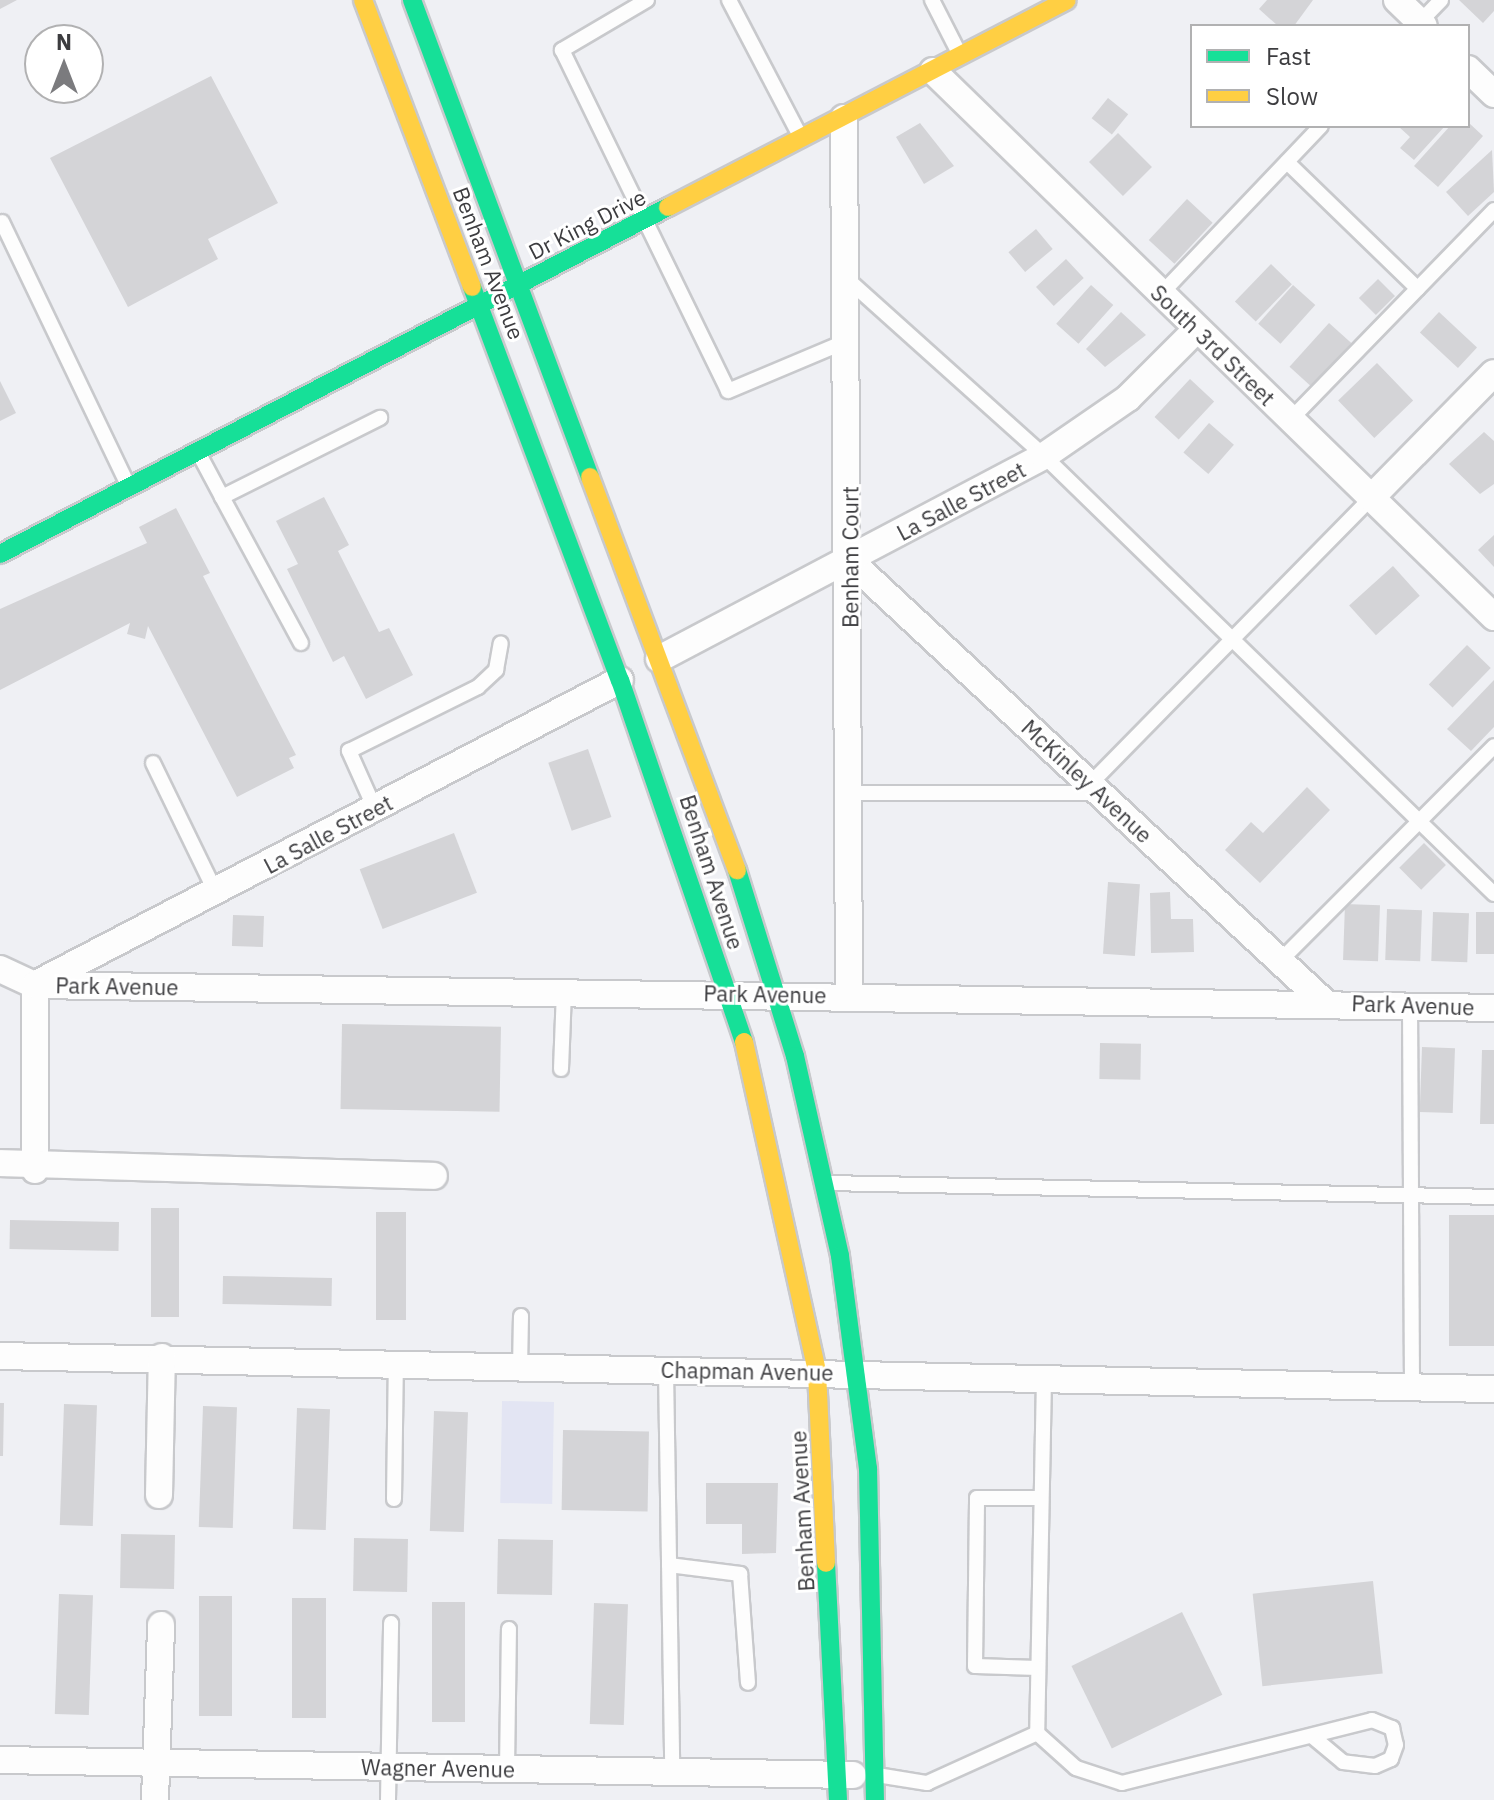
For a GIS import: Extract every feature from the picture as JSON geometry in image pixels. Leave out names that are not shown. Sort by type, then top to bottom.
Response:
[{"type":"main road","name":"Benham Avenue","points":[[363,0],[620,680],[726,993],[777,1165],[817,1372],[836,1787]]},
{"type":"main road","name":"Benham Avenue","points":[[412,0],[515,289],[659,659],[777,994],[825,1183],[858,1373],[875,1590],[876,1787]]},
{"type":"main road","name":"Dr King Drive","points":[[0,554],[803,140],[1067,0]]},
{"type":"street","points":[[1397,0],[1419,24]]},
{"type":"street","name":"South 3rd Street","points":[[933,71],[1494,617]]},
{"type":"street","points":[[1470,71],[1494,94]]},
{"type":"street","name":"Benham Court","points":[[844,118],[850,561],[849,996]]},
{"type":"street","name":"La Salle Street","points":[[659,659],[1044,456],[1128,398],[1196,330]]},
{"type":"street","points":[[1371,498],[1494,373]]},
{"type":"street","name":"McKinley Avenue","points":[[850,561],[1324,1002]]},
{"type":"street","name":"La Salle Street","points":[[35,985],[620,680]]},
{"type":"street","points":[[0,969],[35,985],[35,1167]]},
{"type":"street","name":"Park Avenue","points":[[35,985],[1324,1002],[1494,1008]]},
{"type":"street","points":[[0,1163],[35,1167],[434,1176]]},
{"type":"street","name":"Chapman Avenue","points":[[0,1356],[162,1357],[1494,1389]]},
{"type":"street","points":[[159,1495],[162,1357]]},
{"type":"street","points":[[155,1800],[161,1625]]},
{"type":"street","name":"Wagner Avenue","points":[[0,1760],[672,1771],[836,1787],[876,1787]]},
{"type":"lane","points":[[647,0],[562,50],[728,391],[847,341]]},
{"type":"lane","points":[[729,0],[803,140]]},
{"type":"lane","points":[[932,0],[960,56]]},
{"type":"lane","points":[[1421,24],[1441,0]]},
{"type":"lane","points":[[1160,295],[1319,128]]},
{"type":"lane","points":[[1287,162],[1418,289]]},
{"type":"lane","points":[[1290,420],[1494,210]]},
{"type":"lane","points":[[2,222],[129,487]]},
{"type":"lane","points":[[847,279],[1044,456],[1231,644],[1494,894]]},
{"type":"lane","points":[[222,497],[380,418]]},
{"type":"lane","points":[[198,452],[301,643]]},
{"type":"lane","points":[[850,793],[1095,789],[1371,498]]},
{"type":"lane","points":[[375,809],[349,751],[478,687],[496,670],[501,643]]},
{"type":"lane","points":[[1280,961],[1494,746]]},
{"type":"lane","points":[[153,763],[216,893]]},
{"type":"lane","points":[[561,1069],[564,991]]},
{"type":"lane","points":[[1410,1004],[1412,1387]]},
{"type":"lane","points":[[825,1183],[1494,1197]]},
{"type":"lane","points":[[520,1368],[521,1316]]},
{"type":"lane","points":[[394,1499],[396,1364]]},
{"type":"lane","points":[[666,1370],[672,1771]]},
{"type":"lane","points":[[1044,1378],[1037,1733],[1076,1768],[1122,1783],[1372,1720],[1392,1728],[1396,1745],[1391,1759],[1375,1766],[1343,1762],[1312,1736]]},
{"type":"lane","points":[[1038,1668],[975,1666],[977,1498],[1041,1498]]},
{"type":"lane","points":[[669,1565],[740,1574],[748,1683]]},
{"type":"lane","points":[[388,1800],[391,1623]]},
{"type":"lane","points":[[507,1769],[509,1629]]},
{"type":"lane","points":[[876,1787],[927,1783],[1037,1733]]},
{"type":"shaded area","points":[[502,1401],[554,1402],[552,1504],[500,1503]]},
{"type":"building","points":[[0,0],[17,0],[0,9]]},
{"type":"building","points":[[1267,0],[1313,0],[1295,24],[1276,24],[1259,9]]},
{"type":"building","points":[[1459,0],[1494,0],[1494,11],[1483,23]]},
{"type":"building","points":[[211,76],[278,203],[208,239],[218,259],[128,307],[50,158]]},
{"type":"building","points":[[1108,98],[1128,114],[1112,135],[1092,118]]},
{"type":"building","points":[[920,123],[954,166],[924,184],[896,137]]},
{"type":"building","points":[[1470,124],[1483,136],[1438,187],[1414,166],[1448,128],[1470,128]]},
{"type":"building","points":[[1400,128],[1443,128],[1414,160],[1400,148],[1410,137]]},
{"type":"building","points":[[1118,133],[1152,167],[1123,196],[1089,162]]},
{"type":"building","points":[[1492,150],[1494,192],[1468,216],[1446,192]]},
{"type":"building","points":[[1187,199],[1213,223],[1174,264],[1149,240]]},
{"type":"building","points":[[1036,229],[1053,249],[1025,272],[1008,252]]},
{"type":"building","points":[[1066,259],[1084,278],[1054,306],[1036,287]]},
{"type":"building","points":[[1271,264],[1292,284],[1256,322],[1235,301]]},
{"type":"building","points":[[1378,279],[1395,296],[1376,315],[1359,298]]},
{"type":"building","points":[[1091,285],[1113,305],[1078,344],[1056,324]]},
{"type":"building","points":[[1293,285],[1315,305],[1280,344],[1258,324]]},
{"type":"building","points":[[1121,312],[1146,335],[1105,367],[1086,349]]},
{"type":"building","points":[[1439,312],[1477,347],[1458,368],[1420,332]]},
{"type":"building","points":[[1329,323],[1351,343],[1312,387],[1290,367]]},
{"type":"building","points":[[1377,363],[1413,400],[1374,438],[1338,401]]},
{"type":"building","points":[[1190,379],[1214,402],[1179,440],[1155,417]]},
{"type":"building","points":[[0,381],[16,413],[0,421]]},
{"type":"building","points":[[1209,423],[1234,445],[1208,474],[1183,452]]},
{"type":"building","points":[[1484,432],[1494,441],[1494,484],[1480,494],[1449,464]]},
{"type":"building","points":[[324,497],[349,545],[338,551],[379,632],[389,628],[413,675],[366,699],[344,656],[333,662],[287,569],[298,564],[276,521]]},
{"type":"building","points":[[176,508],[210,573],[203,576],[296,755],[289,758],[294,768],[237,797],[148,626],[145,639],[127,634],[130,623],[0,690],[0,609],[147,543],[139,527]]},
{"type":"building","points":[[1494,535],[1494,567],[1478,550]]},
{"type":"building","points":[[1393,566],[1420,596],[1376,635],[1349,605]]},
{"type":"building","points":[[1467,645],[1491,668],[1453,707],[1429,685]]},
{"type":"building","points":[[1494,680],[1494,727],[1471,751],[1447,729]]},
{"type":"building","points":[[588,749],[611,817],[572,831],[548,763]]},
{"type":"building","points":[[1307,787],[1330,810],[1260,883],[1225,850],[1251,822],[1263,833]]},
{"type":"building","points":[[454,833],[477,893],[383,929],[360,869]]},
{"type":"building","points":[[1424,843],[1446,865],[1421,890],[1399,868]]},
{"type":"building","points":[[1108,882],[1140,884],[1135,956],[1103,954]]},
{"type":"building","points":[[1170,892],[1171,919],[1193,919],[1194,952],[1151,953],[1150,893]]},
{"type":"building","points":[[1345,904],[1380,905],[1378,961],[1343,960]]},
{"type":"building","points":[[1387,909],[1422,910],[1420,961],[1385,960]]},
{"type":"building","points":[[1433,912],[1469,913],[1467,962],[1431,961]]},
{"type":"building","points":[[1476,912],[1494,912],[1494,954],[1476,954]]},
{"type":"building","points":[[233,915],[264,916],[263,947],[232,946]]},
{"type":"building","points":[[342,1024],[501,1027],[499,1112],[341,1109]]},
{"type":"building","points":[[1100,1043],[1141,1044],[1140,1080],[1099,1079]]},
{"type":"building","points":[[1422,1047],[1455,1048],[1453,1113],[1420,1112]]},
{"type":"building","points":[[1482,1050],[1494,1050],[1494,1124],[1480,1124]]},
{"type":"building","points":[[151,1208],[179,1208],[179,1317],[151,1317]]},
{"type":"building","points":[[376,1212],[406,1212],[406,1320],[376,1320]]},
{"type":"building","points":[[1449,1215],[1494,1215],[1494,1346],[1449,1346]]},
{"type":"building","points":[[10,1220],[119,1222],[118,1251],[9,1249]]},
{"type":"building","points":[[223,1276],[332,1278],[331,1306],[223,1304]]},
{"type":"building","points":[[0,1403],[4,1403],[3,1456],[0,1456]]},
{"type":"building","points":[[64,1404],[97,1405],[93,1526],[60,1525]]},
{"type":"building","points":[[203,1406],[237,1407],[233,1528],[199,1527]]},
{"type":"building","points":[[297,1408],[330,1409],[326,1530],[293,1529]]},
{"type":"building","points":[[434,1411],[468,1412],[464,1532],[430,1531]]},
{"type":"building","points":[[563,1430],[649,1432],[648,1511],[562,1510]]},
{"type":"building","points":[[706,1483],[778,1483],[776,1553],[742,1554],[742,1524],[706,1524]]},
{"type":"building","points":[[121,1534],[175,1535],[174,1589],[120,1588]]},
{"type":"building","points":[[354,1538],[408,1539],[407,1592],[353,1591]]},
{"type":"building","points":[[498,1539],[553,1540],[552,1595],[497,1594]]},
{"type":"building","points":[[1373,1581],[1383,1673],[1262,1686],[1253,1594]]},
{"type":"building","points":[[59,1594],[93,1595],[89,1715],[55,1714]]},
{"type":"building","points":[[199,1596],[232,1596],[232,1716],[199,1716]]},
{"type":"building","points":[[292,1598],[326,1598],[326,1718],[292,1718]]},
{"type":"building","points":[[432,1602],[465,1602],[465,1722],[432,1722]]},
{"type":"building","points":[[594,1603],[628,1604],[624,1725],[590,1724]]},
{"type":"building","points":[[1182,1612],[1222,1695],[1112,1749],[1071,1666]]},
{"type":"traffic: fast","points":[[412,0],[590,477]]},
{"type":"traffic: fast","points":[[0,554],[668,207]]},
{"type":"traffic: fast","points":[[472,287],[620,680],[744,1042]]},
{"type":"traffic: fast","points":[[737,870],[795,1056],[840,1256],[868,1468],[875,1800]]},
{"type":"traffic: fast","points":[[826,1563],[838,1800]]},
{"type":"traffic: slow","points":[[363,0],[472,287]]},
{"type":"traffic: slow","points":[[668,207],[1067,0]]},
{"type":"traffic: slow","points":[[590,477],[737,870]]},
{"type":"traffic: slow","points":[[744,1042],[817,1372],[826,1563]]}]
